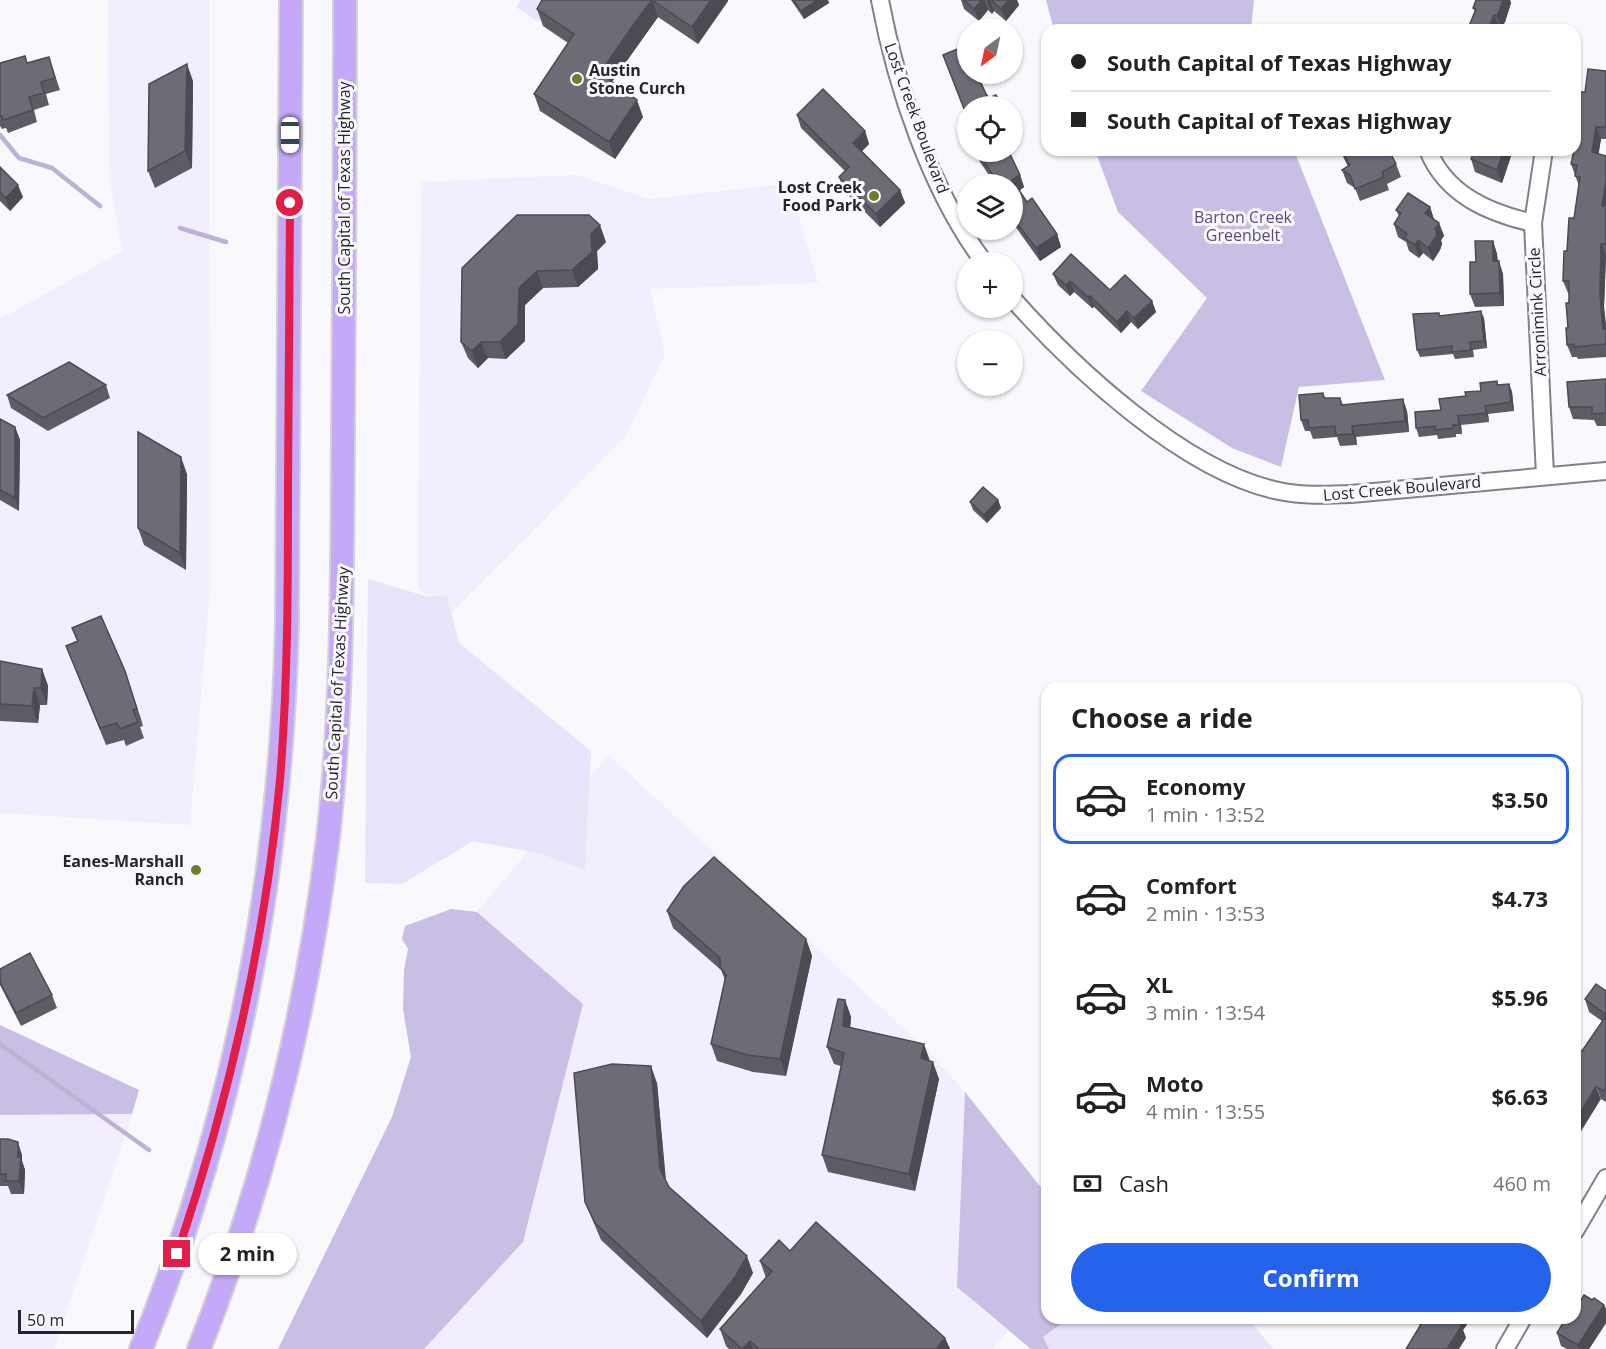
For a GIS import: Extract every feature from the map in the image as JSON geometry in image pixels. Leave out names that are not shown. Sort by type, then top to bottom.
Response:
[{"type":"highway","points":[[141,1349],[186,1227],[226,1091],[254,961],[276,811],[284,725],[287,626],[291,0]]},
{"type":"highway","name":"South Capital of Texas Highway","points":[[199,1349],[243,1227],[282,1091],[310,961],[331,810],[342,640],[345,0]]},
{"type":"street","name":"Lost Creek Boulevard","points":[[880,0],[890,54],[939,187],[966,239],[976,252]]},
{"type":"street","points":[[1430,156],[1450,183],[1474,203],[1502,216],[1533,223]]},
{"type":"street","name":"Arronimink Circle","points":[[1543,156],[1533,223],[1545,475]]},
{"type":"street","name":"Lost Creek Boulevard","points":[[1023,310],[1046,336],[1106,391],[1149,424],[1210,463],[1278,491],[1313,495],[1351,494],[1606,471]]},
{"type":"street","points":[[1581,1221],[1606,1178]]},
{"type":"street","points":[[1507,1349],[1520,1324]]},
{"type":"shaded area","points":[[108,0],[209,0],[210,589],[190,825],[0,813],[0,319],[122,251],[109,175]]},
{"type":"shaded area","points":[[521,0],[553,0],[539,22],[516,7]]},
{"type":"shaded area","points":[[576,175],[650,199],[789,183],[818,283],[650,289],[665,355],[624,438],[451,614],[418,588],[421,182]]},
{"type":"shaded area","points":[[368,579],[429,597],[447,595],[459,643],[591,751],[585,870],[542,854],[473,841],[402,884],[365,883]]},
{"type":"shaded area","points":[[609,755],[931,1054],[965,1092],[957,1287],[1008,1331],[992,1349],[424,1349],[523,1242],[583,1004],[477,912]]},
{"type":"shaded area","points":[[132,1114],[54,1349],[0,1349],[0,1115]]},
{"type":"shaded area","points":[[1061,1324],[1253,1324],[1273,1349],[1049,1349],[1043,1337]]},
{"type":"green space","points":[[1046,0],[1254,0],[1252,24],[1052,24]]},
{"type":"green space","name":"Barton Creek Greenbelt","points":[[1097,156],[1296,156],[1385,380],[1299,387],[1281,467],[1232,448],[1141,391],[1207,298],[1118,212]]},
{"type":"green space","points":[[451,909],[477,912],[583,1004],[523,1242],[424,1349],[278,1349],[392,1117],[411,1057],[403,1009],[404,970],[408,949],[402,939],[405,926]]},
{"type":"green space","points":[[0,1025],[139,1090],[132,1114],[0,1115]]},
{"type":"green space","points":[[965,1092],[1041,1187],[1041,1324],[1061,1324],[1043,1337],[1049,1349],[1031,1349],[957,1287]]},
{"type":"building","points":[[542,0],[652,0],[600,73],[637,100],[609,142],[534,94],[574,34],[537,9]]},
{"type":"building","points":[[652,0],[711,0],[692,27]]},
{"type":"building","points":[[793,0],[817,0],[801,11]]},
{"type":"building","points":[[964,0],[982,0],[974,9]]},
{"type":"building","points":[[991,0],[1009,0],[1001,9]]},
{"type":"building","points":[[1476,0],[1503,0],[1497,16],[1494,15],[1490,24],[1470,24],[1476,9],[1473,8]]},
{"type":"building","points":[[957,49],[957,84],[982,84],[988,96],[959,96],[943,55]]},
{"type":"building","points":[[25,56],[27,63],[49,57],[55,78],[41,82],[44,93],[29,97],[33,110],[3,120],[0,116],[0,63]]},
{"type":"building","points":[[187,64],[185,151],[148,171],[149,84]]},
{"type":"building","points":[[1588,69],[1606,71],[1606,127],[1596,127],[1592,152],[1606,156],[1606,181],[1602,206],[1606,206],[1606,244],[1601,244],[1600,295],[1603,329],[1606,329],[1606,344],[1574,347],[1574,344],[1567,345],[1566,303],[1569,303],[1569,281],[1563,281],[1564,251],[1567,251],[1569,218],[1574,218],[1580,177],[1575,176],[1577,165],[1571,164],[1573,156],[1581,156],[1581,92],[1585,92]]},
{"type":"building","points":[[823,89],[865,131],[853,143],[900,190],[876,214],[839,177],[849,167],[797,115]]},
{"type":"building","points":[[1345,156],[1392,156],[1396,164],[1382,172],[1384,177],[1355,189],[1350,175],[1342,170],[1350,165]]},
{"type":"building","points":[[1472,156],[1502,156],[1497,170],[1471,159]]},
{"type":"building","points":[[984,162],[1014,162],[1020,174],[992,174]]},
{"type":"building","points":[[0,167],[18,185],[6,198],[0,192]]},
{"type":"building","points":[[1408,193],[1430,207],[1425,213],[1439,223],[1435,229],[1436,237],[1428,248],[1418,240],[1415,245],[1404,238],[1407,234],[1394,224],[1401,213],[1396,210]]},
{"type":"building","points":[[1023,196],[1027,202],[1032,198],[1057,234],[1036,248],[1023,231]]},
{"type":"building","points":[[517,215],[589,215],[600,225],[591,234],[592,252],[572,270],[537,271],[519,288],[518,324],[500,342],[481,342],[472,351],[461,342],[462,268]]},
{"type":"building","points":[[1475,241],[1493,241],[1493,261],[1499,261],[1500,293],[1470,294],[1470,262],[1476,262]]},
{"type":"building","points":[[1071,254],[1110,290],[1125,275],[1152,301],[1134,318],[1127,311],[1117,322],[1090,296],[1088,297],[1070,281],[1066,285],[1053,274]]},
{"type":"building","points":[[1481,311],[1484,341],[1470,342],[1471,350],[1452,352],[1452,346],[1417,350],[1413,314],[1439,313],[1439,316]]},
{"type":"building","points":[[69,362],[106,385],[43,418],[7,395]]},
{"type":"building","points":[[1606,379],[1606,413],[1592,414],[1592,407],[1569,407],[1567,382]]},
{"type":"building","points":[[1497,381],[1497,385],[1509,384],[1511,402],[1485,406],[1486,413],[1458,416],[1459,425],[1453,425],[1453,428],[1435,430],[1435,426],[1416,428],[1415,412],[1441,410],[1439,399],[1466,396],[1465,392],[1481,391],[1480,383]]},
{"type":"building","points":[[1323,393],[1324,398],[1340,398],[1341,405],[1403,399],[1405,421],[1352,426],[1353,434],[1336,435],[1335,426],[1309,428],[1308,420],[1301,420],[1299,395]]},
{"type":"building","points":[[0,419],[15,427],[15,498],[0,490]]},
{"type":"building","points":[[138,432],[181,457],[180,553],[138,528]]},
{"type":"building","points":[[983,487],[998,500],[984,515],[970,502]]},
{"type":"building","points":[[101,616],[125,671],[137,709],[133,710],[138,722],[120,729],[117,723],[100,728],[66,646],[78,641],[72,628]]},
{"type":"building","points":[[0,661],[42,669],[41,688],[34,688],[32,706],[0,704]]},
{"type":"building","points":[[714,857],[806,939],[780,1059],[747,1055],[711,1044],[726,975],[720,967],[720,958],[667,911],[684,886]]},
{"type":"building","points":[[30,953],[52,995],[16,1013],[0,982],[0,969]]},
{"type":"building","points":[[1596,984],[1606,991],[1606,1015],[1585,999]]},
{"type":"building","points":[[838,999],[845,1000],[843,1026],[924,1044],[921,1058],[933,1062],[909,1174],[822,1155],[844,1053],[827,1047]]},
{"type":"building","points":[[1606,1016],[1606,1088],[1604,1091],[1596,1087],[1581,1111],[1581,1050]]},
{"type":"building","points":[[612,1064],[651,1066],[660,1169],[669,1187],[747,1256],[735,1277],[701,1321],[595,1223],[585,1202],[574,1073]]},
{"type":"building","points":[[0,1139],[18,1142],[18,1157],[21,1157],[19,1181],[6,1181],[6,1174],[0,1174]]},
{"type":"building","points":[[816,1222],[945,1338],[936,1349],[759,1349],[750,1341],[742,1349],[720,1329],[772,1271],[760,1261],[779,1240],[790,1251]]},
{"type":"building","points":[[1584,1295],[1604,1305],[1578,1345],[1557,1333],[1562,1324],[1581,1324],[1581,1300]]},
{"type":"building","points":[[1421,1324],[1462,1325],[1447,1349],[1406,1349]]},
{"type":"waterway","points":[[0,135],[19,158],[52,168],[100,206]]},
{"type":"waterway","points":[[180,228],[226,242]]},
{"type":"waterway","points":[[0,1044],[149,1150]]},
{"type":"place","name":"Austin Stone Curch","points":[[577,79]]},
{"type":"place","name":"Lost Creek Food Park","points":[[874,196]]},
{"type":"place","name":"Eanes-Marshall Ranch","points":[[196,870]]},
{"type":"route","points":[[177,1254],[203,1173],[239,1035],[261,923],[276,811],[282,754],[287,654],[290,203]]}]
